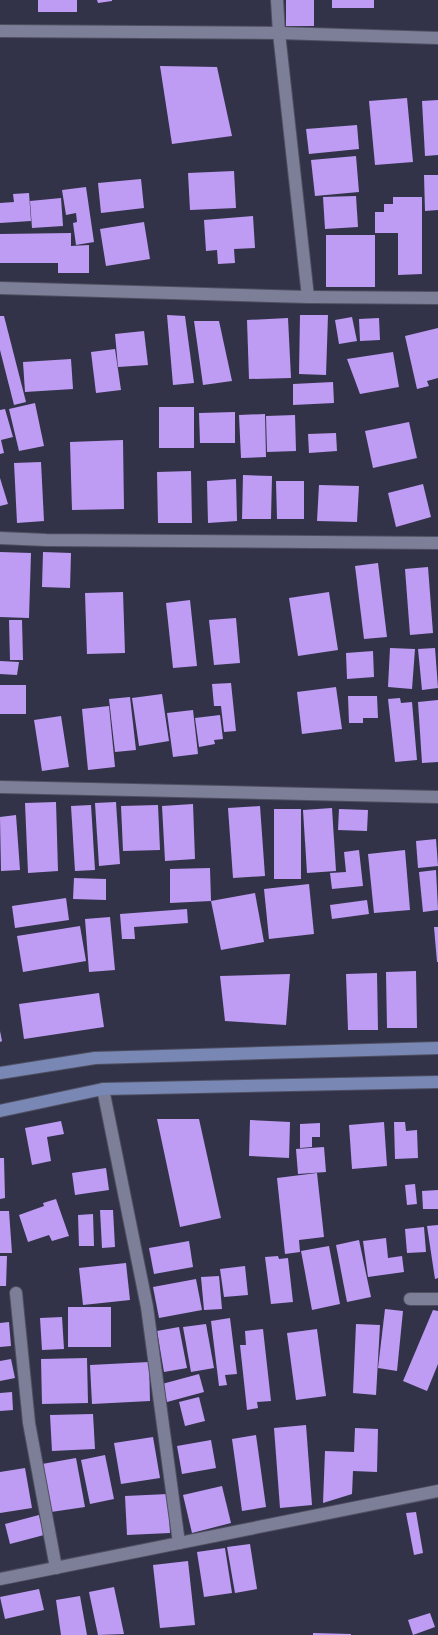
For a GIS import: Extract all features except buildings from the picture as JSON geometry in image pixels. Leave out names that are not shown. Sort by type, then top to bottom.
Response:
[{"type":"street","points":[[277,0],[279,33],[308,297]]},
{"type":"street","points":[[0,31],[279,33],[438,38]]},
{"type":"street","points":[[0,288],[308,297],[438,298]]},
{"type":"street","points":[[0,538],[46,540],[438,543]]},
{"type":"street","points":[[0,787],[438,797]]},
{"type":"street","points":[[0,1074],[95,1058],[438,1048]]},
{"type":"street","points":[[0,1110],[103,1089],[438,1082]]},
{"type":"street","points":[[103,1089],[147,1307],[179,1543]]},
{"type":"street","points":[[16,1293],[29,1423],[56,1568]]},
{"type":"street","points":[[410,1299],[438,1299]]},
{"type":"street","points":[[0,1579],[438,1491]]}]
